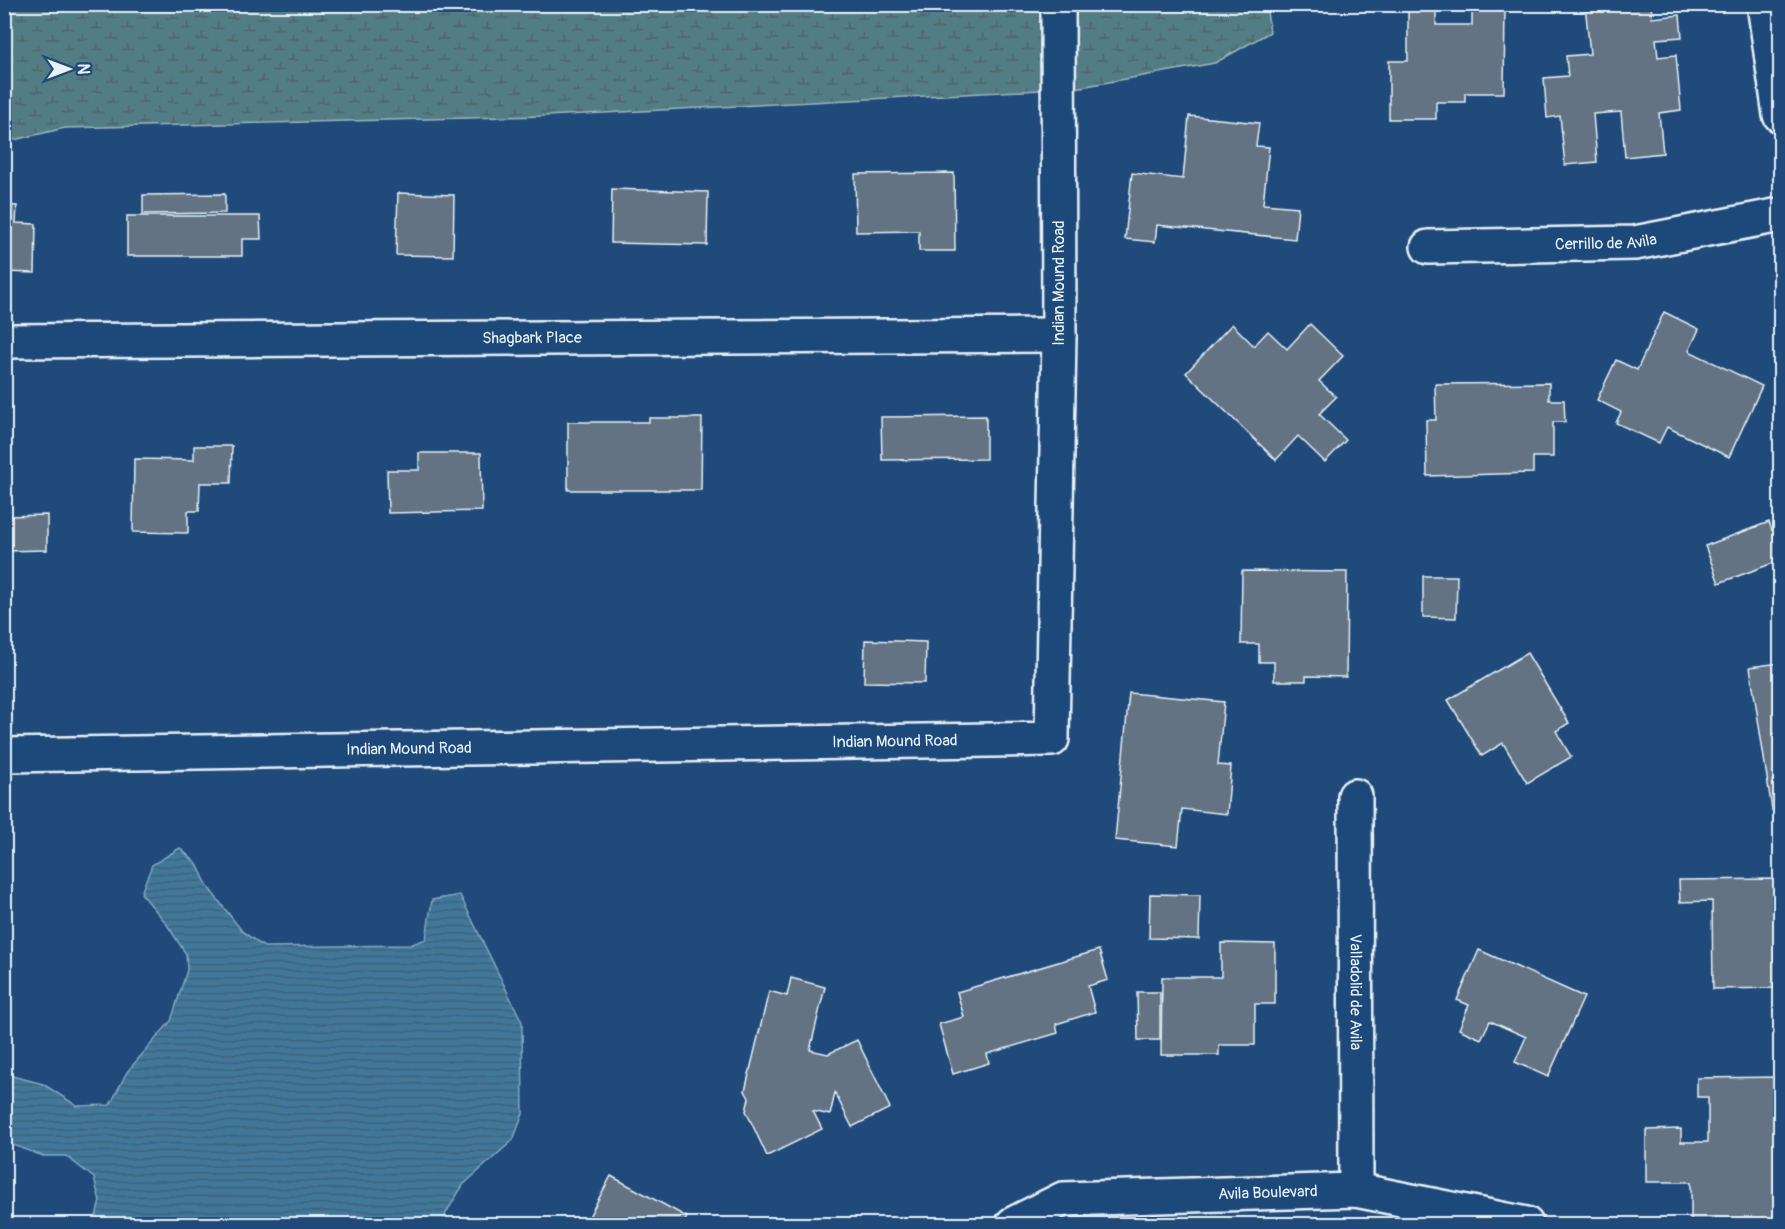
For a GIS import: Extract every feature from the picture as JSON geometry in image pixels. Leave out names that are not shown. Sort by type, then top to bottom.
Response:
[{"type":"street","name":"Indian Mound Road","points":[[4,755],[1052,739],[1059,335],[1058,4]]},
{"type":"street","points":[[1764,4],[1780,115]]},
{"type":"street","name":"Cerrillo de Avila","points":[[1428,247],[1635,243],[1780,214]]},
{"type":"street","name":"Shagbark Place","points":[[4,341],[1059,335]]},
{"type":"street","name":"Valladolid de Avila","points":[[1355,796],[1356,1190]]},
{"type":"street","name":"Avila Boulevard","points":[[1013,1224],[1063,1199],[1356,1190],[1526,1224]]},
{"type":"green space","points":[[4,5],[1041,5],[1041,90],[546,116],[65,128],[5,142]]},
{"type":"green space","points":[[1075,5],[1266,5],[1270,32],[1215,63],[1075,88]]},
{"type":"water","points":[[180,848],[197,864],[208,887],[242,931],[264,947],[410,945],[426,939],[432,900],[460,895],[522,1022],[523,1114],[513,1140],[463,1185],[446,1213],[443,1224],[94,1224],[100,1201],[94,1178],[66,1156],[43,1156],[5,1142],[5,1074],[43,1084],[77,1106],[110,1105],[127,1072],[171,1021],[187,970],[186,954],[166,923],[141,893],[152,865]]},
{"type":"building","points":[[1408,4],[1436,4],[1436,25],[1472,25],[1472,6],[1505,6],[1504,93],[1465,93],[1465,102],[1436,102],[1436,119],[1389,119],[1389,61],[1408,61]]},
{"type":"building","points":[[1585,4],[1651,4],[1652,18],[1680,15],[1682,37],[1656,39],[1658,57],[1676,55],[1681,110],[1659,113],[1663,153],[1625,157],[1621,112],[1593,114],[1597,162],[1565,165],[1560,116],[1547,118],[1544,78],[1568,76],[1566,56],[1590,54]]},
{"type":"building","points":[[1189,116],[1259,123],[1256,146],[1269,147],[1263,204],[1298,207],[1295,239],[1157,225],[1155,242],[1125,239],[1132,173],[1183,179]]},
{"type":"building","points":[[954,173],[955,251],[919,251],[919,231],[856,232],[855,174]]},
{"type":"building","points":[[612,189],[708,192],[707,245],[611,243]]},
{"type":"building","points":[[398,193],[454,195],[453,256],[396,255]]},
{"type":"building","points":[[225,194],[225,213],[143,214],[143,195]]},
{"type":"building","points":[[4,205],[17,206],[16,223],[36,224],[35,273],[4,272]]},
{"type":"building","points":[[127,216],[260,216],[261,239],[242,239],[242,256],[127,256]]},
{"type":"building","points":[[1664,312],[1699,329],[1689,351],[1762,386],[1729,457],[1667,427],[1659,443],[1616,423],[1621,412],[1597,400],[1616,360],[1637,370]]},
{"type":"building","points":[[1232,324],[1254,346],[1268,331],[1287,349],[1310,324],[1343,356],[1319,381],[1336,397],[1319,414],[1346,440],[1325,462],[1298,436],[1276,460],[1186,373]]},
{"type":"building","points":[[1549,383],[1549,400],[1564,400],[1565,422],[1553,422],[1553,457],[1533,457],[1533,473],[1427,476],[1426,420],[1436,420],[1435,384]]},
{"type":"building","points":[[986,416],[986,459],[882,460],[881,417]]},
{"type":"building","points":[[649,418],[702,418],[701,490],[568,490],[568,422],[649,422]]},
{"type":"building","points":[[194,446],[232,446],[231,483],[200,483],[199,511],[188,511],[188,533],[133,532],[134,459],[194,460]]},
{"type":"building","points":[[419,453],[481,453],[482,511],[388,513],[387,470],[419,470]]},
{"type":"building","points":[[47,515],[47,550],[4,551],[4,516]]},
{"type":"building","points":[[1769,522],[1772,530],[1780,527],[1780,574],[1776,562],[1719,583],[1705,546]]},
{"type":"building","points":[[1242,571],[1347,572],[1346,677],[1306,676],[1306,681],[1274,681],[1274,662],[1259,662],[1259,644],[1241,644]]},
{"type":"building","points":[[1423,576],[1457,576],[1456,618],[1423,617]]},
{"type":"building","points":[[865,640],[926,642],[925,683],[864,682]]},
{"type":"building","points":[[1527,653],[1569,723],[1556,731],[1571,757],[1527,783],[1503,743],[1482,756],[1448,700]]},
{"type":"building","points":[[1780,663],[1780,808],[1772,810],[1750,667]]},
{"type":"building","points":[[1129,693],[1224,702],[1218,765],[1231,766],[1227,814],[1182,809],[1178,846],[1115,840]]},
{"type":"building","points":[[1780,879],[1780,988],[1713,989],[1712,901],[1680,902],[1679,880]]},
{"type":"building","points":[[1150,894],[1200,895],[1199,939],[1149,938]]},
{"type":"building","points":[[1221,943],[1275,944],[1275,1004],[1255,1004],[1255,1045],[1219,1045],[1219,1055],[1161,1055],[1162,977],[1221,977]]},
{"type":"building","points":[[1099,950],[1108,980],[1088,986],[1095,1012],[1056,1024],[1058,1033],[987,1054],[989,1063],[953,1074],[939,1024],[964,1017],[957,992]]},
{"type":"building","points":[[1479,950],[1584,997],[1548,1077],[1515,1062],[1526,1037],[1490,1021],[1481,1039],[1459,1029],[1469,1005],[1457,1000]]},
{"type":"building","points":[[791,978],[825,987],[810,1050],[828,1054],[857,1040],[890,1108],[852,1127],[835,1093],[830,1115],[813,1111],[822,1129],[767,1156],[746,1111],[749,1098],[745,1091],[769,991],[787,996]]},
{"type":"building","points":[[1137,992],[1160,992],[1160,1040],[1138,1040]]},
{"type":"building","points":[[1780,1077],[1780,1224],[1691,1224],[1691,1182],[1646,1182],[1646,1130],[1681,1129],[1681,1142],[1708,1142],[1708,1097],[1697,1097],[1697,1078]]},
{"type":"building","points":[[611,1176],[687,1217],[683,1224],[585,1224]]},
{"type":"building","points":[[4,1217],[22,1221],[21,1224],[4,1224]]}]
